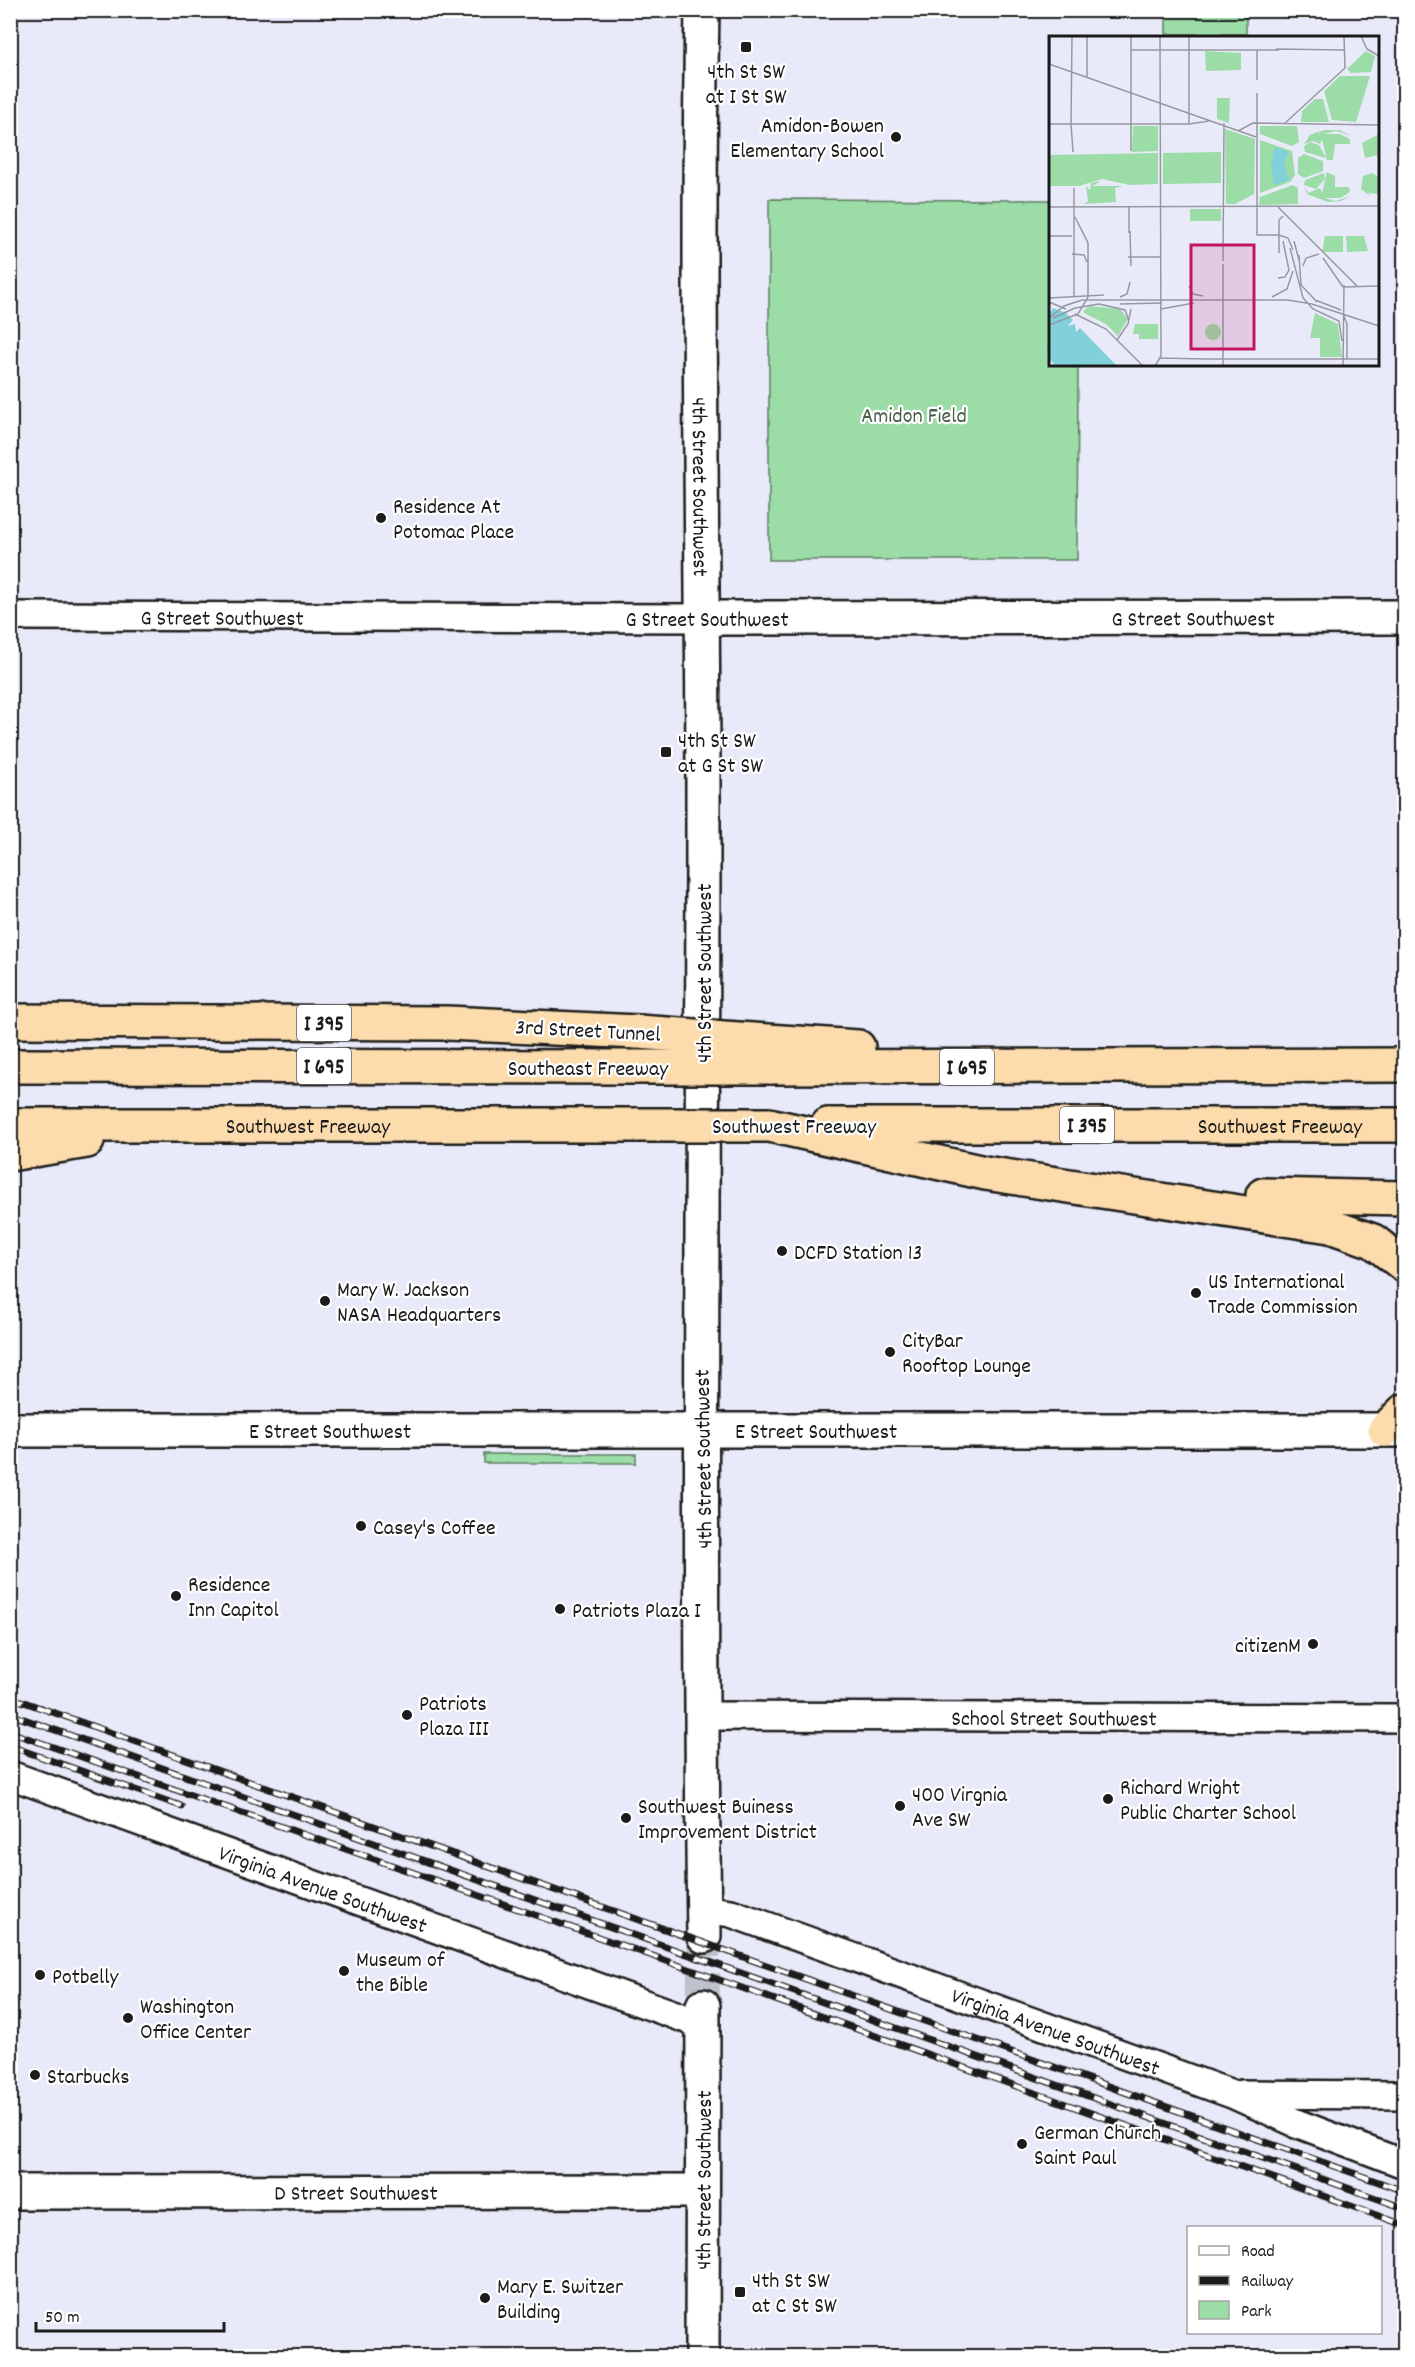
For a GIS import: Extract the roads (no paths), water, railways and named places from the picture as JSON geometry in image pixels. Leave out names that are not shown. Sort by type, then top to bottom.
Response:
[{"type":"highway","name":"3rd Street Tunnel","points":[[10,1021],[458,1023],[638,1032],[768,1054],[1165,1067],[1302,1067]]},
{"type":"highway","points":[[1302,1067],[1404,1047]]},
{"type":"highway","name":"Southeast Freeway","points":[[10,1066],[638,1067],[768,1054]]},
{"type":"highway","name":"I 395","points":[[1302,1067],[1404,1065]]},
{"type":"highway","points":[[10,1125],[183,1125]]},
{"type":"highway","name":"I 395","points":[[10,1154],[183,1125]]},
{"type":"highway","name":"Southwest Freeway","points":[[183,1125],[1404,1125]]},
{"type":"highway","points":[[769,1125],[938,1163],[1330,1226],[1373,1241],[1404,1265]]},
{"type":"highway","points":[[1045,1182],[1259,1195],[1404,1198]]},
{"type":"street","name":"4th Street Southwest","points":[[702,10],[703,618],[700,1324],[703,1431],[704,1923]]},
{"type":"street","name":"G Street Southwest","points":[[10,616],[1404,617]]},
{"type":"street","name":"E Street Southwest","points":[[10,1430],[703,1431],[1398,1424]]},
{"type":"street","name":"School Street Southwest","points":[[704,1716],[1404,1718]]},
{"type":"street","name":"Virginia Avenue Southwest","points":[[10,1775],[703,2016]]},
{"type":"street","name":"Virginia Avenue Southwest","points":[[704,1923],[731,1913],[1232,2094],[1296,2123],[1404,2164]]},
{"type":"street","name":"4th Street Southwest","points":[[702,2356],[703,2016]]},
{"type":"street","points":[[1232,2094],[1404,2095]]},
{"type":"street","name":"D Street Southwest","points":[[10,2192],[702,2191]]},
{"type":"tunnel","points":[[703,2006],[704,1936]]},
{"type":"railway","points":[[10,1697],[1404,2191]]},
{"type":"railway","points":[[10,1714],[1404,2208]]},
{"type":"railway","points":[[10,1732],[647,1954],[1404,2225]]},
{"type":"railway","points":[[10,1746],[181,1806]]},
{"type":"place","name":"4th St SW at I St SW","points":[[746,47]]},
{"type":"place","name":"Amidon-Bowen Elementary School","points":[[896,137]]},
{"type":"place","name":"Residence At Potomac Place","points":[[381,518]]},
{"type":"place","name":"4th St SW at G St SW","points":[[666,752]]},
{"type":"place","name":"DCFD Station 13","points":[[782,1251]]},
{"type":"place","name":"US International Trade Commission","points":[[1196,1293]]},
{"type":"place","name":"Mary W. Jackson NASA Headquarters","points":[[325,1301]]},
{"type":"place","name":"CityBar Rooftop Lounge","points":[[890,1352]]},
{"type":"place","name":"Casey's Coffee","points":[[361,1526]]},
{"type":"place","name":"Residence Inn Capitol","points":[[176,1596]]},
{"type":"place","name":"Patriots Plaza I","points":[[560,1609]]},
{"type":"place","name":"citizenM","points":[[1313,1644]]},
{"type":"place","name":"Patriots Plaza III","points":[[407,1715]]},
{"type":"place","name":"Richard Wright Public Charter School","points":[[1108,1799]]},
{"type":"place","name":"400 Virgnia Ave SW","points":[[900,1806]]},
{"type":"place","name":"Southwest Buiness Improvement District","points":[[626,1818]]},
{"type":"place","name":"Museum of the Bible","points":[[344,1971]]},
{"type":"place","name":"Potbelly","points":[[40,1975]]},
{"type":"place","name":"Washington Office Center","points":[[128,2018]]},
{"type":"place","name":"Starbucks","points":[[35,2075]]},
{"type":"place","name":"German Church Saint Paul","points":[[1022,2144]]},
{"type":"place","name":"4th St SW at C St SW","points":[[740,2292]]},
{"type":"place","name":"Mary E. Switzer Building","points":[[485,2298]]},
{"type":"park label","name":"Amidon Field","points":[[914,414]]}]
